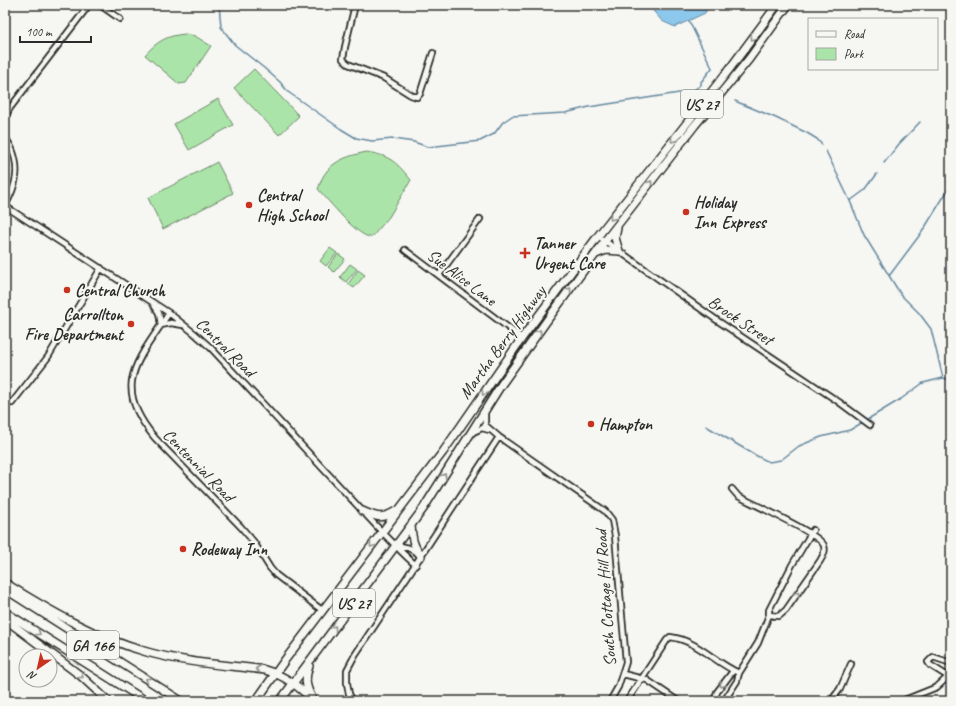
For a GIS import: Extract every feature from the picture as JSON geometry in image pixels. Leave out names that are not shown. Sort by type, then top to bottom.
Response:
[{"type":"highway","name":"Martha Berry Highway","points":[[256,701],[443,452],[522,338],[598,236],[731,67],[775,5]]},
{"type":"highway","name":"Martha Berry Highway","points":[[280,701],[411,525],[529,345],[605,241],[749,58],[788,5]]},
{"type":"highway","points":[[595,255],[606,250],[619,251],[615,238],[618,224]]},
{"type":"highway","points":[[522,338],[529,345]]},
{"type":"highway","points":[[362,511],[378,518],[383,518],[399,509]]},
{"type":"highway","points":[[411,525],[414,546],[422,556]]},
{"type":"highway","points":[[5,583],[72,622],[100,636],[130,647],[181,660],[265,670],[276,673],[294,683],[314,701]]},
{"type":"highway","name":"GA 166","points":[[5,589],[182,701]]},
{"type":"highway","name":"GA 166","points":[[5,612],[146,701]]},
{"type":"highway","points":[[5,619],[82,676],[108,701]]},
{"type":"highway","points":[[311,660],[305,681],[314,701]]},
{"type":"street","points":[[5,117],[10,108],[89,5]]},
{"type":"street","points":[[100,5],[120,19]]},
{"type":"street","points":[[355,5],[344,47],[343,59],[348,64],[384,78],[417,97],[420,94],[433,52]]},
{"type":"street","points":[[775,5],[783,13]]},
{"type":"street","points":[[5,136],[15,157],[16,175],[14,189],[5,206]]},
{"type":"street","name":"Central Road","points":[[5,206],[151,301],[185,325],[211,348],[362,511],[396,545],[404,556],[416,565]]},
{"type":"street","points":[[439,275],[480,219]]},
{"type":"street","name":"Brock Street","points":[[598,236],[718,321],[839,402],[870,425]]},
{"type":"street","name":"Sue Alice Lane","points":[[405,250],[522,338]]},
{"type":"street","points":[[12,403],[48,357],[101,268]]},
{"type":"street","points":[[151,301],[159,313],[161,326],[171,323],[185,325]]},
{"type":"street","name":"Centennial Road","points":[[169,313],[140,357],[133,373],[133,404],[144,426],[253,541],[276,575],[323,611]]},
{"type":"street","points":[[485,410],[485,425],[490,431]]},
{"type":"street","points":[[471,434],[482,428],[490,431]]},
{"type":"street","name":"South Cottage Hill Road","points":[[490,431],[605,511],[612,520],[620,583],[626,662],[618,687],[610,701]]},
{"type":"street","points":[[353,701],[349,694],[347,670],[355,655],[422,556],[499,436]]},
{"type":"street","points":[[732,489],[738,496],[812,531],[825,546],[824,555],[786,610],[779,616],[769,615]]},
{"type":"street","points":[[724,701],[738,681],[739,673],[758,643],[769,615],[769,610],[792,565],[812,531]]},
{"type":"street","name":"Central Road","points":[[396,545],[409,548],[422,556]]},
{"type":"street","points":[[627,701],[640,678],[670,637],[676,638],[701,649],[733,671],[739,673]]},
{"type":"street","points":[[902,701],[937,687],[950,675],[930,665],[928,662],[933,657],[951,663]]},
{"type":"street","points":[[831,701],[840,689],[851,664]]},
{"type":"street","points":[[714,701],[717,692],[733,671]]},
{"type":"street","points":[[623,674],[647,680],[678,701]]},
{"type":"green space","points":[[186,34],[195,36],[211,46],[186,83],[179,84],[145,55],[158,42],[168,37]]},
{"type":"green space","points":[[254,69],[299,116],[279,135],[234,88]]},
{"type":"green space","points":[[218,99],[233,125],[189,150],[174,124]]},
{"type":"green space","points":[[367,152],[388,158],[397,164],[411,180],[389,217],[372,237],[367,236],[352,226],[318,189],[323,177],[337,162]]},
{"type":"green space","points":[[217,162],[233,193],[163,229],[148,198]]},
{"type":"green space","points":[[330,248],[337,253],[326,266],[320,261]]},
{"type":"green space","points":[[338,254],[345,259],[334,272],[328,267]]},
{"type":"green space","points":[[350,264],[357,269],[346,282],[340,277]]},
{"type":"green space","points":[[358,270],[365,275],[354,288],[348,284]]},
{"type":"water","points":[[648,5],[709,5],[705,13],[675,27],[662,21]]},
{"type":"waterway","points":[[219,5],[221,27],[235,45],[280,82],[288,92],[341,129],[356,138],[372,141],[393,139],[414,142],[428,147],[480,141],[494,134],[503,122],[512,116],[565,113],[589,107],[692,91],[701,85],[701,82],[712,68],[689,21]]},
{"type":"waterway","points":[[735,101],[807,133],[817,139],[822,145]]},
{"type":"waterway","points":[[884,163],[899,144],[920,122]]},
{"type":"waterway","points":[[826,151],[850,201],[864,235],[901,295],[919,313],[931,329],[943,378]]},
{"type":"waterway","points":[[850,201],[865,190],[877,174]]},
{"type":"waterway","points":[[889,276],[922,232],[948,190]]},
{"type":"waterway","points":[[706,426],[769,462],[781,460],[799,446],[821,437],[850,430],[901,399],[923,383],[943,378],[951,380]]},
{"type":"place","name":"Central High School","points":[[249,205]]},
{"type":"place","name":"Holiday Inn Express","points":[[686,212]]},
{"type":"place","name":"Tanner Urgent Care","points":[[525,253]]},
{"type":"place","name":"Central Church","points":[[67,290]]},
{"type":"place","name":"Carrollton Fire Department","points":[[131,324]]},
{"type":"place","name":"Hampton","points":[[591,424]]},
{"type":"place","name":"Rodeway Inn","points":[[183,549]]}]
